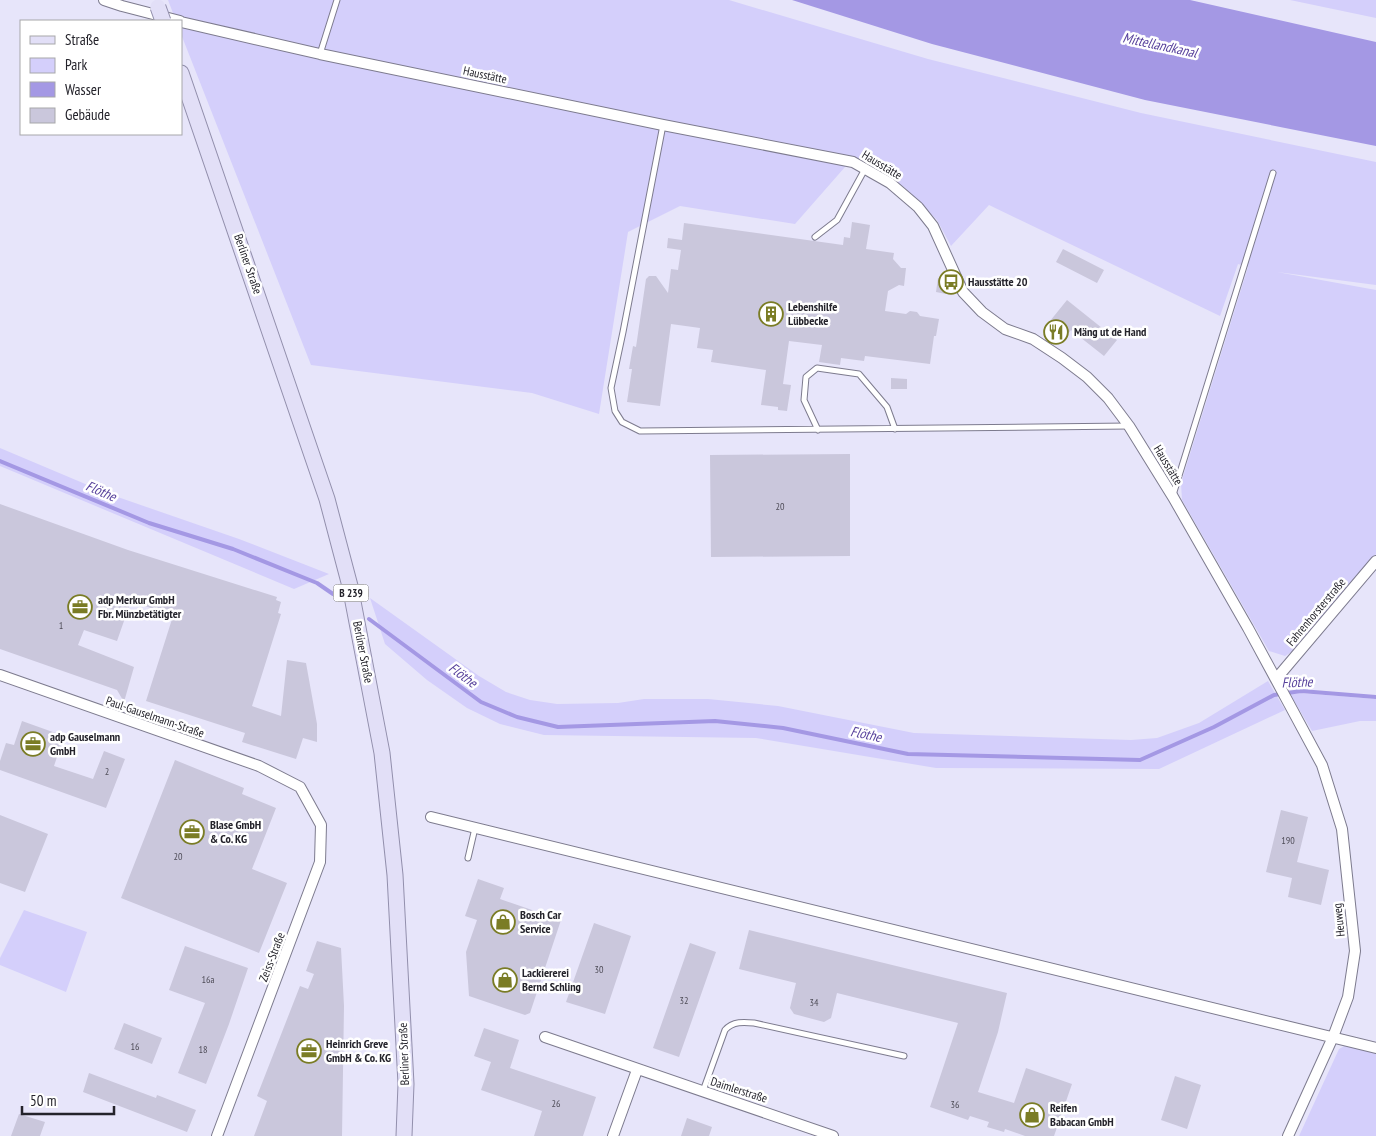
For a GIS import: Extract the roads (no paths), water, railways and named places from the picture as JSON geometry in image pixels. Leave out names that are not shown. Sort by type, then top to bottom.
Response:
[{"type":"main road","name":"Berliner Straße","points":[[182,77],[328,499],[350,586],[382,753],[395,875],[406,1084],[404,1136]]},
{"type":"street","name":"Hausstätte","points":[[104,0],[177,20]]},
{"type":"street","name":"Hausstätte","points":[[182,21],[320,54],[853,162],[890,183],[905,194],[933,226],[963,292],[982,312],[1005,329],[1033,339],[1062,358],[1087,377],[1108,398],[1129,426],[1173,497],[1287,700]]},
{"type":"street","name":"Fahrenhorsterstraße","points":[[1276,679],[1376,561]]},
{"type":"street","name":"Paul-Gauselmann-Straße","points":[[0,675],[259,766],[300,787]]},
{"type":"street","name":"Heuweg","points":[[1287,700],[1322,765],[1342,830],[1355,951],[1348,997],[1334,1037],[1288,1136]]},
{"type":"street","name":"Zeiss-Straße","points":[[217,1136],[320,862],[321,825],[300,787]]},
{"type":"street","points":[[431,817],[1376,1048]]},
{"type":"street","name":"Daimlerstraße","points":[[545,1037],[834,1136]]},
{"type":"street","points":[[614,1136],[637,1070]]},
{"type":"lane","points":[[320,54],[336,0]]},
{"type":"lane","points":[[663,125],[611,388],[615,411],[622,422],[640,431],[1129,426]]},
{"type":"lane","points":[[814,237],[837,220],[866,169]]},
{"type":"lane","points":[[1173,497],[1273,173]]},
{"type":"lane","points":[[818,430],[804,400],[806,377],[817,368],[859,374],[887,407],[896,429]]},
{"type":"lane","points":[[468,858],[475,828]]},
{"type":"lane","points":[[703,1091],[726,1030],[737,1023],[754,1023],[904,1056]]},
{"type":"water","name":"Mittellandkanal","points":[[792,0],[1190,0],[1376,42],[1376,146],[1145,100],[932,44]]},
{"type":"waterway","name":"Flöthe","points":[[0,461],[149,523],[233,549],[317,583],[333,594]]},
{"type":"waterway","name":"Flöthe","points":[[369,619],[481,702],[517,717],[558,727],[715,721],[783,728],[908,754],[1140,760],[1214,727],[1274,695],[1301,691],[1376,697]]},
{"type":"place","name":"Hausstätte 20","points":[[951,282]]},
{"type":"place","name":"Lebenshilfe Lübbecke","points":[[771,314]]},
{"type":"place","name":"Mäng ut de Hand","points":[[1056,332]]},
{"type":"place","name":"adp Merkur GmbH Fbr. Münzbetätigter","points":[[80,607]]},
{"type":"place","name":"adp Gauselmann GmbH","points":[[33,744]]},
{"type":"place","name":"Blase GmbH & Co. KG","points":[[192,832]]},
{"type":"place","name":"Bosch Car Service","points":[[503,922]]},
{"type":"place","name":"Lackiererei Bernd Schling","points":[[505,980]]},
{"type":"place","name":"Heinrich Greve GmbH & Co. KG","points":[[309,1051]]},
{"type":"place","name":"Reifen Babacan GmbH","points":[[1032,1115]]}]
